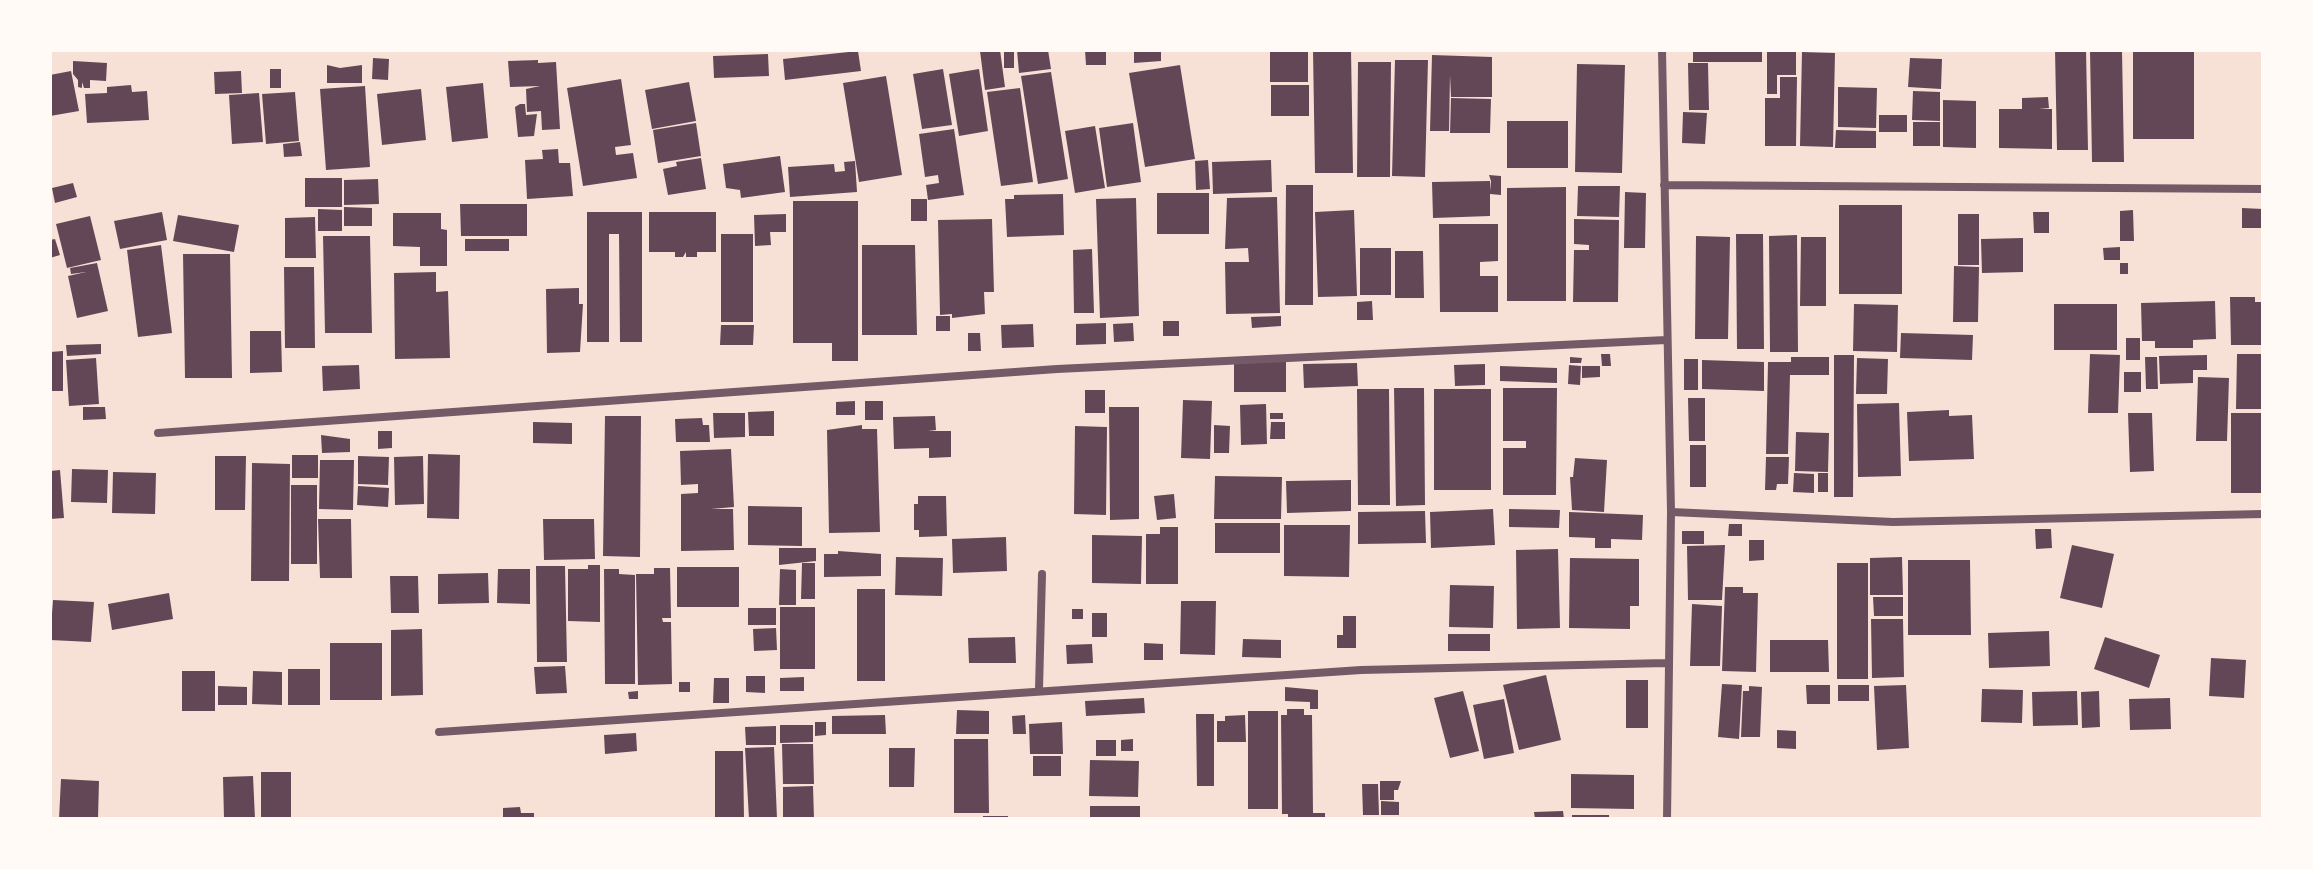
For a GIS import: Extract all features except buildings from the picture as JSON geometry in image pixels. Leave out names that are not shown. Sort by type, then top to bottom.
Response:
[{"type":"street","points":[[1662,50],[1671,512],[1666,663],[1667,819]]},
{"type":"street","points":[[1664,185],[2263,189]]},
{"type":"street","points":[[158,433],[1057,369],[1666,340]]},
{"type":"street","points":[[1671,512],[1893,522],[2263,514]]},
{"type":"street","points":[[1039,689],[1042,574]]},
{"type":"street","points":[[439,732],[1039,689],[1361,670],[1666,663]]}]
